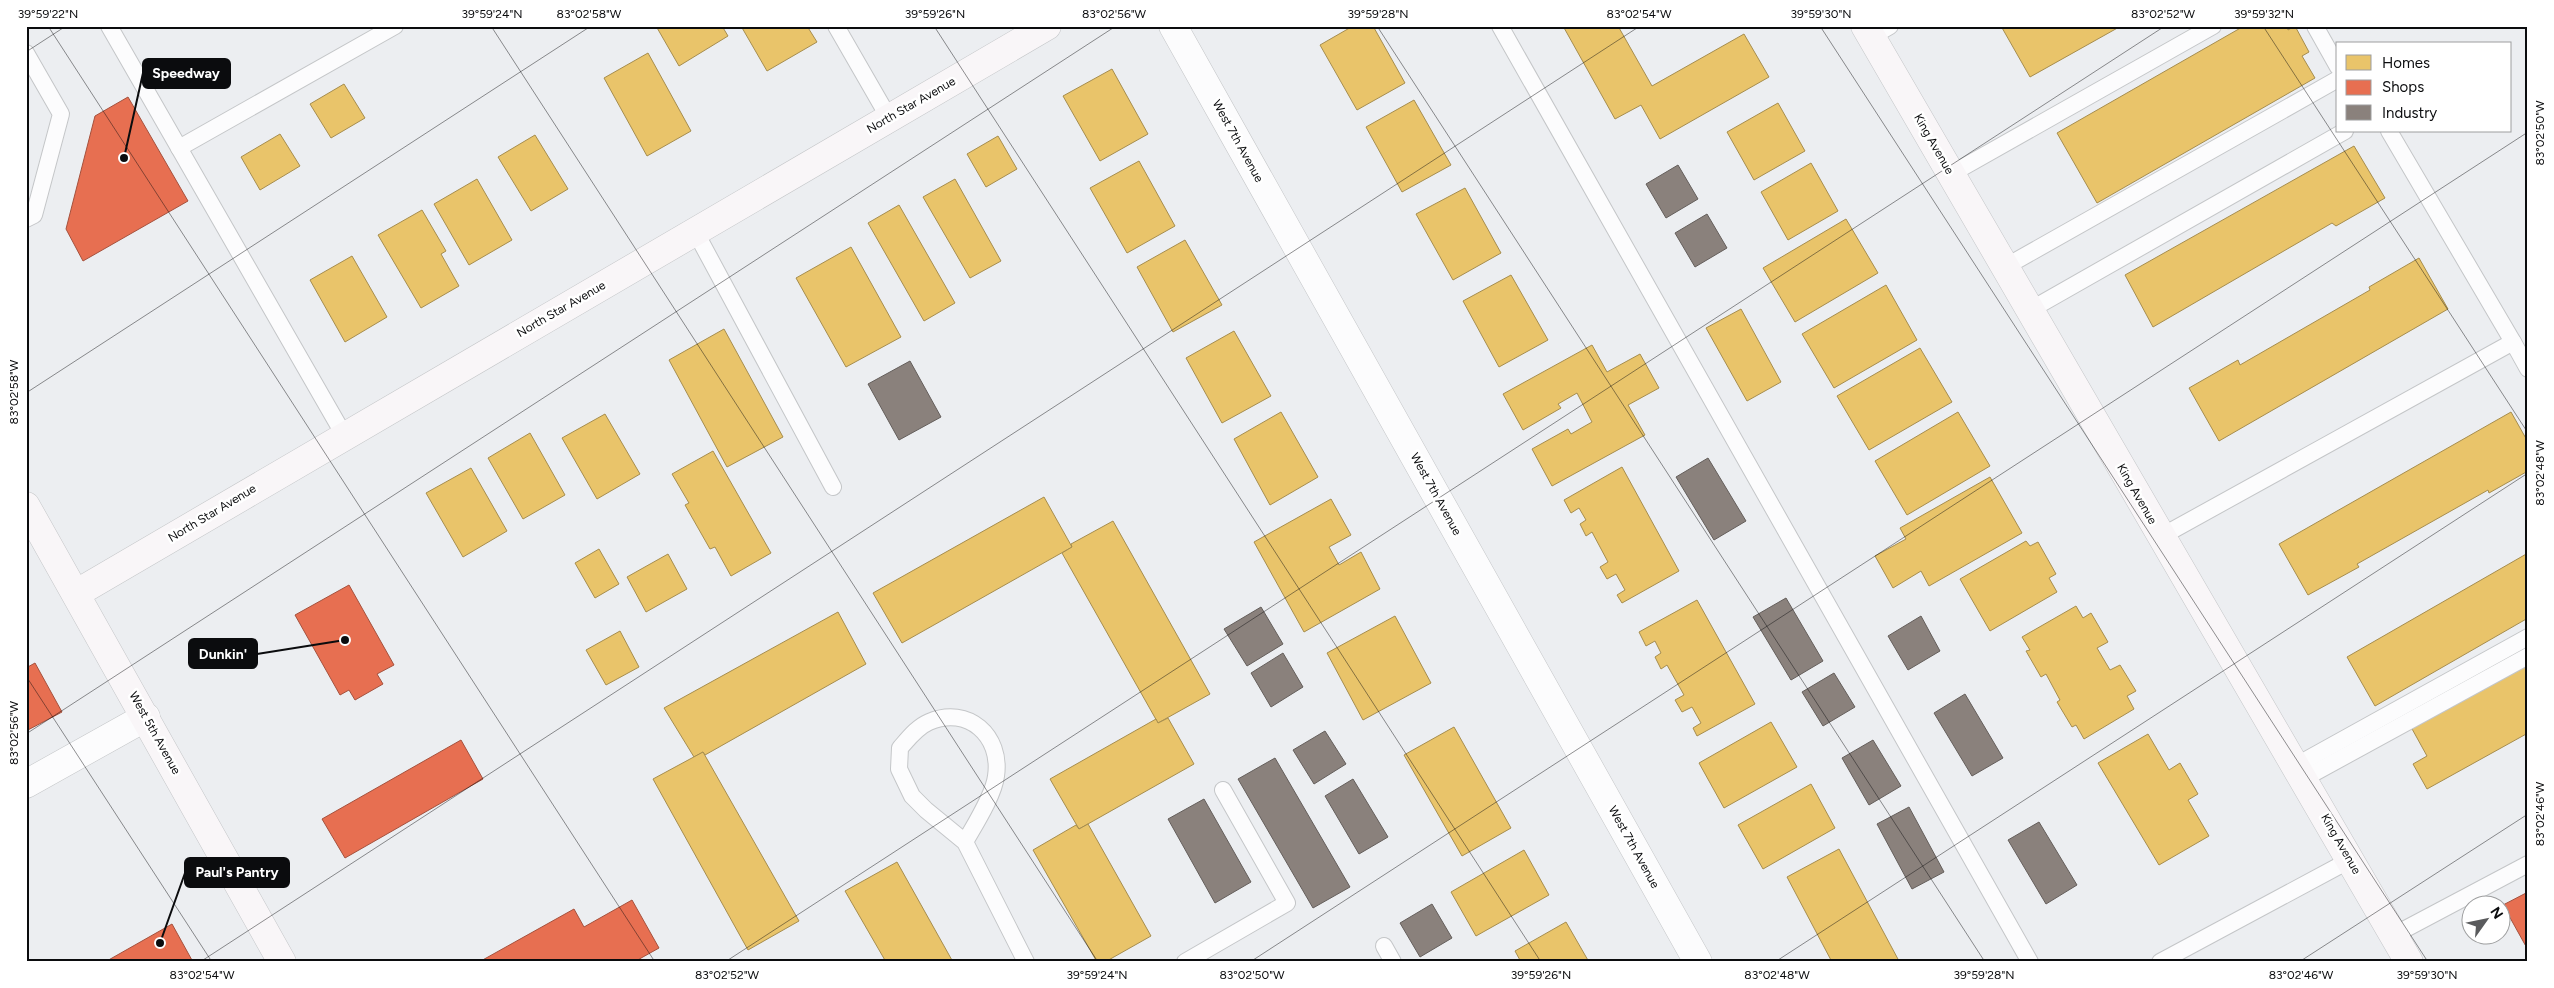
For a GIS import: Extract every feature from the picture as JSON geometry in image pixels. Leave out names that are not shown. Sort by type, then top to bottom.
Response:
[{"type":"street","name":"North Star Avenue","points":[[77,593],[344,435],[1047,26]]},
{"type":"street","name":"West 7th Avenue","points":[[1173,26],[1698,962]]},
{"type":"street","name":"King Avenue","points":[[1876,30],[1951,174],[2409,962]]},
{"type":"street","name":"West 5th Avenue","points":[[26,506],[77,593],[282,962]]},
{"type":"street","points":[[26,784],[146,716]]},
{"type":"lane","points":[[109,26],[344,435]]},
{"type":"lane","points":[[179,148],[395,26]]},
{"type":"lane","points":[[836,26],[889,118]]},
{"type":"lane","points":[[1500,26],[2030,962]]},
{"type":"lane","points":[[1951,174],[2213,26]]},
{"type":"lane","points":[[2315,26],[2336,63]]},
{"type":"lane","points":[[26,53],[61,114],[34,215],[26,219]]},
{"type":"lane","points":[[2005,267],[2336,80]]},
{"type":"lane","points":[[2030,310],[2343,132]]},
{"type":"lane","points":[[2390,132],[2528,369]]},
{"type":"lane","points":[[695,231],[833,488]]},
{"type":"lane","points":[[2162,536],[2513,342]]},
{"type":"lane","points":[[2299,772],[2528,637]]},
{"type":"lane","points":[[2299,772],[2528,656]]},
{"type":"lane","points":[[965,842],[980,817],[996,777],[994,748],[985,732],[962,717],[941,717],[926,723],[900,748],[899,769],[912,796],[965,842],[1026,962]]},
{"type":"lane","points":[[1185,962],[1287,903],[1223,790]]},
{"type":"lane","points":[[2160,962],[2350,860]]},
{"type":"lane","points":[[2394,935],[2528,864]]},
{"type":"lane","points":[[1384,946],[1393,962]]},
{"type":"building: Homes","points":[[656,26],[722,26],[728,36],[679,66]]},
{"type":"building: Homes","points":[[741,26],[807,26],[817,42],[767,71]]},
{"type":"building: Homes","points":[[1353,26],[1373,26],[1405,83],[1357,110],[1320,45]]},
{"type":"building: Homes","points":[[1563,26],[1618,26],[1652,86],[1744,34],[1769,77],[1660,139],[1641,105],[1615,119]]},
{"type":"building: Homes","points":[[2001,26],[2121,26],[2030,77]]},
{"type":"building: Homes","points":[[2244,26],[2287,26],[2288,30],[2295,26],[2309,52],[2302,56],[2315,78],[2097,203],[2057,133]]},
{"type":"building: Homes","points":[[648,53],[691,131],[647,156],[604,78]]},
{"type":"building: Homes","points":[[1112,69],[1148,134],[1100,161],[1063,96]]},
{"type":"building: Homes","points":[[344,84],[365,118],[331,138],[310,104]]},
{"type":"building: Homes","points":[[1414,100],[1451,165],[1402,192],[1366,127]]},
{"type":"building: Homes","points":[[1778,103],[1805,151],[1754,180],[1727,132]]},
{"type":"building: Homes","points":[[280,134],[300,166],[260,190],[241,157]]},
{"type":"building: Homes","points":[[535,135],[568,189],[531,211],[498,157]]},
{"type":"building: Homes","points":[[998,136],[1017,169],[986,187],[967,154]]},
{"type":"building: Homes","points":[[2354,146],[2385,198],[2336,226],[2332,223],[2153,327],[2125,275]]},
{"type":"building: Homes","points":[[1139,161],[1175,226],[1127,253],[1090,188]]},
{"type":"building: Homes","points":[[1811,163],[1838,211],[1788,240],[1761,192]]},
{"type":"building: Homes","points":[[477,179],[512,240],[469,265],[434,204]]},
{"type":"building: Homes","points":[[955,179],[1001,261],[970,278],[923,197]]},
{"type":"building: Homes","points":[[1465,188],[1501,253],[1453,280],[1416,214]]},
{"type":"building: Homes","points":[[899,205],[955,303],[924,321],[868,223]]},
{"type":"building: Homes","points":[[422,210],[446,251],[441,254],[459,286],[421,308],[378,235]]},
{"type":"building: Homes","points":[[1846,219],[1878,273],[1795,322],[1763,268]]},
{"type":"building: Homes","points":[[1185,240],[1222,305],[1173,332],[1137,267]]},
{"type":"building: Homes","points":[[851,247],[901,337],[846,367],[796,278]]},
{"type":"building: Homes","points":[[352,256],[387,317],[345,342],[310,280]]},
{"type":"building: Homes","points":[[2419,258],[2448,309],[2219,441],[2189,388],[2238,360],[2240,365],[2370,290],[2369,287]]},
{"type":"building: Homes","points":[[1511,275],[1548,340],[1499,367],[1463,301]]},
{"type":"building: Homes","points":[[1886,285],[1917,340],[1834,388],[1802,334]]},
{"type":"building: Homes","points":[[1741,309],[1781,382],[1747,401],[1706,328]]},
{"type":"building: Homes","points":[[724,329],[783,437],[727,467],[669,360]]},
{"type":"building: Homes","points":[[1234,331],[1271,396],[1222,423],[1186,358]]},
{"type":"building: Homes","points":[[1592,345],[1607,372],[1640,354],[1659,388],[1628,405],[1645,435],[1552,486],[1532,449],[1568,429],[1571,434],[1592,422],[1577,393],[1558,404],[1561,408],[1523,430],[1503,394]]},
{"type":"building: Homes","points":[[1920,348],[1952,402],[1869,450],[1837,396]]},
{"type":"building: Homes","points":[[1281,412],[1318,477],[1270,505],[1234,439]]},
{"type":"building: Homes","points":[[1958,412],[1990,466],[1907,515],[1875,461]]},
{"type":"building: Homes","points":[[2511,412],[2528,442],[2528,471],[2489,493],[2488,490],[2357,564],[2359,567],[2308,595],[2279,544]]},
{"type":"building: Homes","points":[[605,414],[640,474],[597,499],[562,438]]},
{"type":"building: Homes","points":[[530,433],[565,495],[523,519],[488,458]]},
{"type":"building: Homes","points":[[713,451],[771,553],[731,576],[715,547],[710,549],[685,505],[689,503],[672,474]]},
{"type":"building: Homes","points":[[1622,467],[1679,571],[1622,603],[1617,595],[1625,590],[1616,574],[1607,579],[1600,567],[1608,562],[1592,532],[1586,536],[1580,524],[1586,520],[1579,508],[1571,513],[1564,500]]},
{"type":"building: Homes","points":[[471,468],[507,531],[463,557],[426,493]]},
{"type":"building: Homes","points":[[1990,477],[2022,533],[1929,586],[1921,571],[1893,588],[1875,556],[1906,539],[1900,528]]},
{"type":"building: Homes","points":[[1044,497],[1072,547],[902,643],[873,593]]},
{"type":"building: Homes","points":[[1331,499],[1351,535],[1329,547],[1339,565],[1361,552],[1380,589],[1304,632],[1254,542]]},
{"type":"building: Homes","points":[[1113,521],[1210,694],[1158,723],[1062,553],[1072,547],[1071,544]]},
{"type":"building: Homes","points":[[2026,541],[2030,546],[2038,542],[2056,574],[2049,578],[2057,592],[1990,631],[1960,579]]},
{"type":"building: Homes","points":[[599,549],[619,584],[595,598],[575,563]]},
{"type":"building: Homes","points":[[2528,553],[2528,618],[2375,706],[2347,657]]},
{"type":"building: Homes","points":[[668,554],[687,589],[646,612],[627,577]]},
{"type":"building: Homes","points":[[1697,600],[1755,704],[1697,736],[1693,728],[1701,723],[1692,707],[1682,712],[1675,700],[1684,695],[1667,665],[1661,669],[1655,657],[1661,653],[1655,641],[1646,646],[1639,632]]},
{"type":"building: Homes","points":[[2076,606],[2083,618],[2091,613],[2108,642],[2097,648],[2110,670],[2120,665],[2136,691],[2127,696],[2134,709],[2084,739],[2076,725],[2072,727],[2057,702],[2060,700],[2046,674],[2041,677],[2026,651],[2030,650],[2022,637]]},
{"type":"building: Homes","points":[[838,612],[866,664],[705,755],[703,752],[694,757],[664,708]]},
{"type":"building: Homes","points":[[1395,616],[1431,683],[1363,720],[1327,653]]},
{"type":"building: Homes","points":[[620,631],[639,667],[606,685],[586,650]]},
{"type":"building: Homes","points":[[2528,662],[2528,733],[2427,789],[2413,764],[2427,756],[2411,727]]},
{"type":"building: Homes","points":[[1168,718],[1194,764],[1079,829],[1050,779],[1156,719],[1158,723]]},
{"type":"building: Homes","points":[[1771,722],[1797,767],[1724,808],[1699,763]]},
{"type":"building: Homes","points":[[1454,727],[1511,828],[1462,856],[1404,755]]},
{"type":"building: Homes","points":[[2148,734],[2169,770],[2180,763],[2198,794],[2188,800],[2209,836],[2159,865],[2098,763]]},
{"type":"building: Homes","points":[[703,752],[799,921],[748,950],[653,779]]},
{"type":"building: Homes","points":[[1811,784],[1835,828],[1763,869],[1738,825]]},
{"type":"building: Homes","points":[[1088,824],[1151,936],[1105,962],[1097,962],[1033,850],[1076,825],[1079,829]]},
{"type":"building: Homes","points":[[1839,849],[1899,961],[1832,962],[1787,877]]},
{"type":"building: Homes","points":[[1524,850],[1549,895],[1476,936],[1451,892]]},
{"type":"building: Homes","points":[[897,862],[953,962],[886,962],[845,891]]},
{"type":"building: Homes","points":[[1566,922],[1589,962],[1521,962],[1515,951]]},
{"type":"building: Shops","points":[[128,97],[188,201],[83,261],[66,229],[95,116]]},
{"type":"building: Shops","points":[[349,585],[394,665],[377,674],[383,684],[355,700],[349,690],[340,695],[295,615]]},
{"type":"building: Shops","points":[[35,663],[62,712],[26,731],[26,668]]},
{"type":"building: Shops","points":[[461,740],[483,779],[345,858],[322,819]]},
{"type":"building: Shops","points":[[2528,892],[2528,950],[2512,921],[2512,900]]},
{"type":"building: Shops","points":[[632,900],[659,948],[634,962],[479,962],[574,909],[584,927]]},
{"type":"building: Shops","points":[[172,924],[193,962],[105,962]]},
{"type":"building: Industry","points":[[1678,165],[1698,199],[1666,218],[1646,184]]},
{"type":"building: Industry","points":[[1707,214],[1727,248],[1695,267],[1675,233]]},
{"type":"building: Industry","points":[[910,361],[941,417],[899,440],[868,384]]},
{"type":"building: Industry","points":[[1708,458],[1746,521],[1714,540],[1676,477]]},
{"type":"building: Industry","points":[[1786,598],[1823,661],[1791,680],[1753,617]]},
{"type":"building: Industry","points":[[1261,607],[1283,644],[1247,666],[1224,629]]},
{"type":"building: Industry","points":[[1921,616],[1940,651],[1908,670],[1888,636]]},
{"type":"building: Industry","points":[[1283,653],[1303,687],[1271,707],[1251,673]]},
{"type":"building: Industry","points":[[1834,673],[1855,707],[1823,726],[1802,692]]},
{"type":"building: Industry","points":[[1965,694],[2003,758],[1972,776],[1934,713]]},
{"type":"building: Industry","points":[[1325,731],[1346,764],[1314,784],[1293,750]]},
{"type":"building: Industry","points":[[1873,740],[1901,786],[1869,805],[1842,758]]},
{"type":"building: Industry","points":[[1275,758],[1350,887],[1313,908],[1238,779]]},
{"type":"building: Industry","points":[[1353,779],[1388,837],[1359,854],[1325,796]]},
{"type":"building: Industry","points":[[1204,799],[1251,882],[1215,903],[1168,819]]},
{"type":"building: Industry","points":[[1909,807],[1944,872],[1912,889],[1877,824]]},
{"type":"building: Industry","points":[[2039,822],[2077,885],[2046,904],[2008,840]]},
{"type":"building: Industry","points":[[1432,904],[1452,938],[1420,957],[1400,923]]},
{"type":"place","name":"Speedway","points":[[124,158]]},
{"type":"place","name":"Dunkin'","points":[[345,640]]},
{"type":"place","name":"Paul's Pantry","points":[[160,943]]}]
